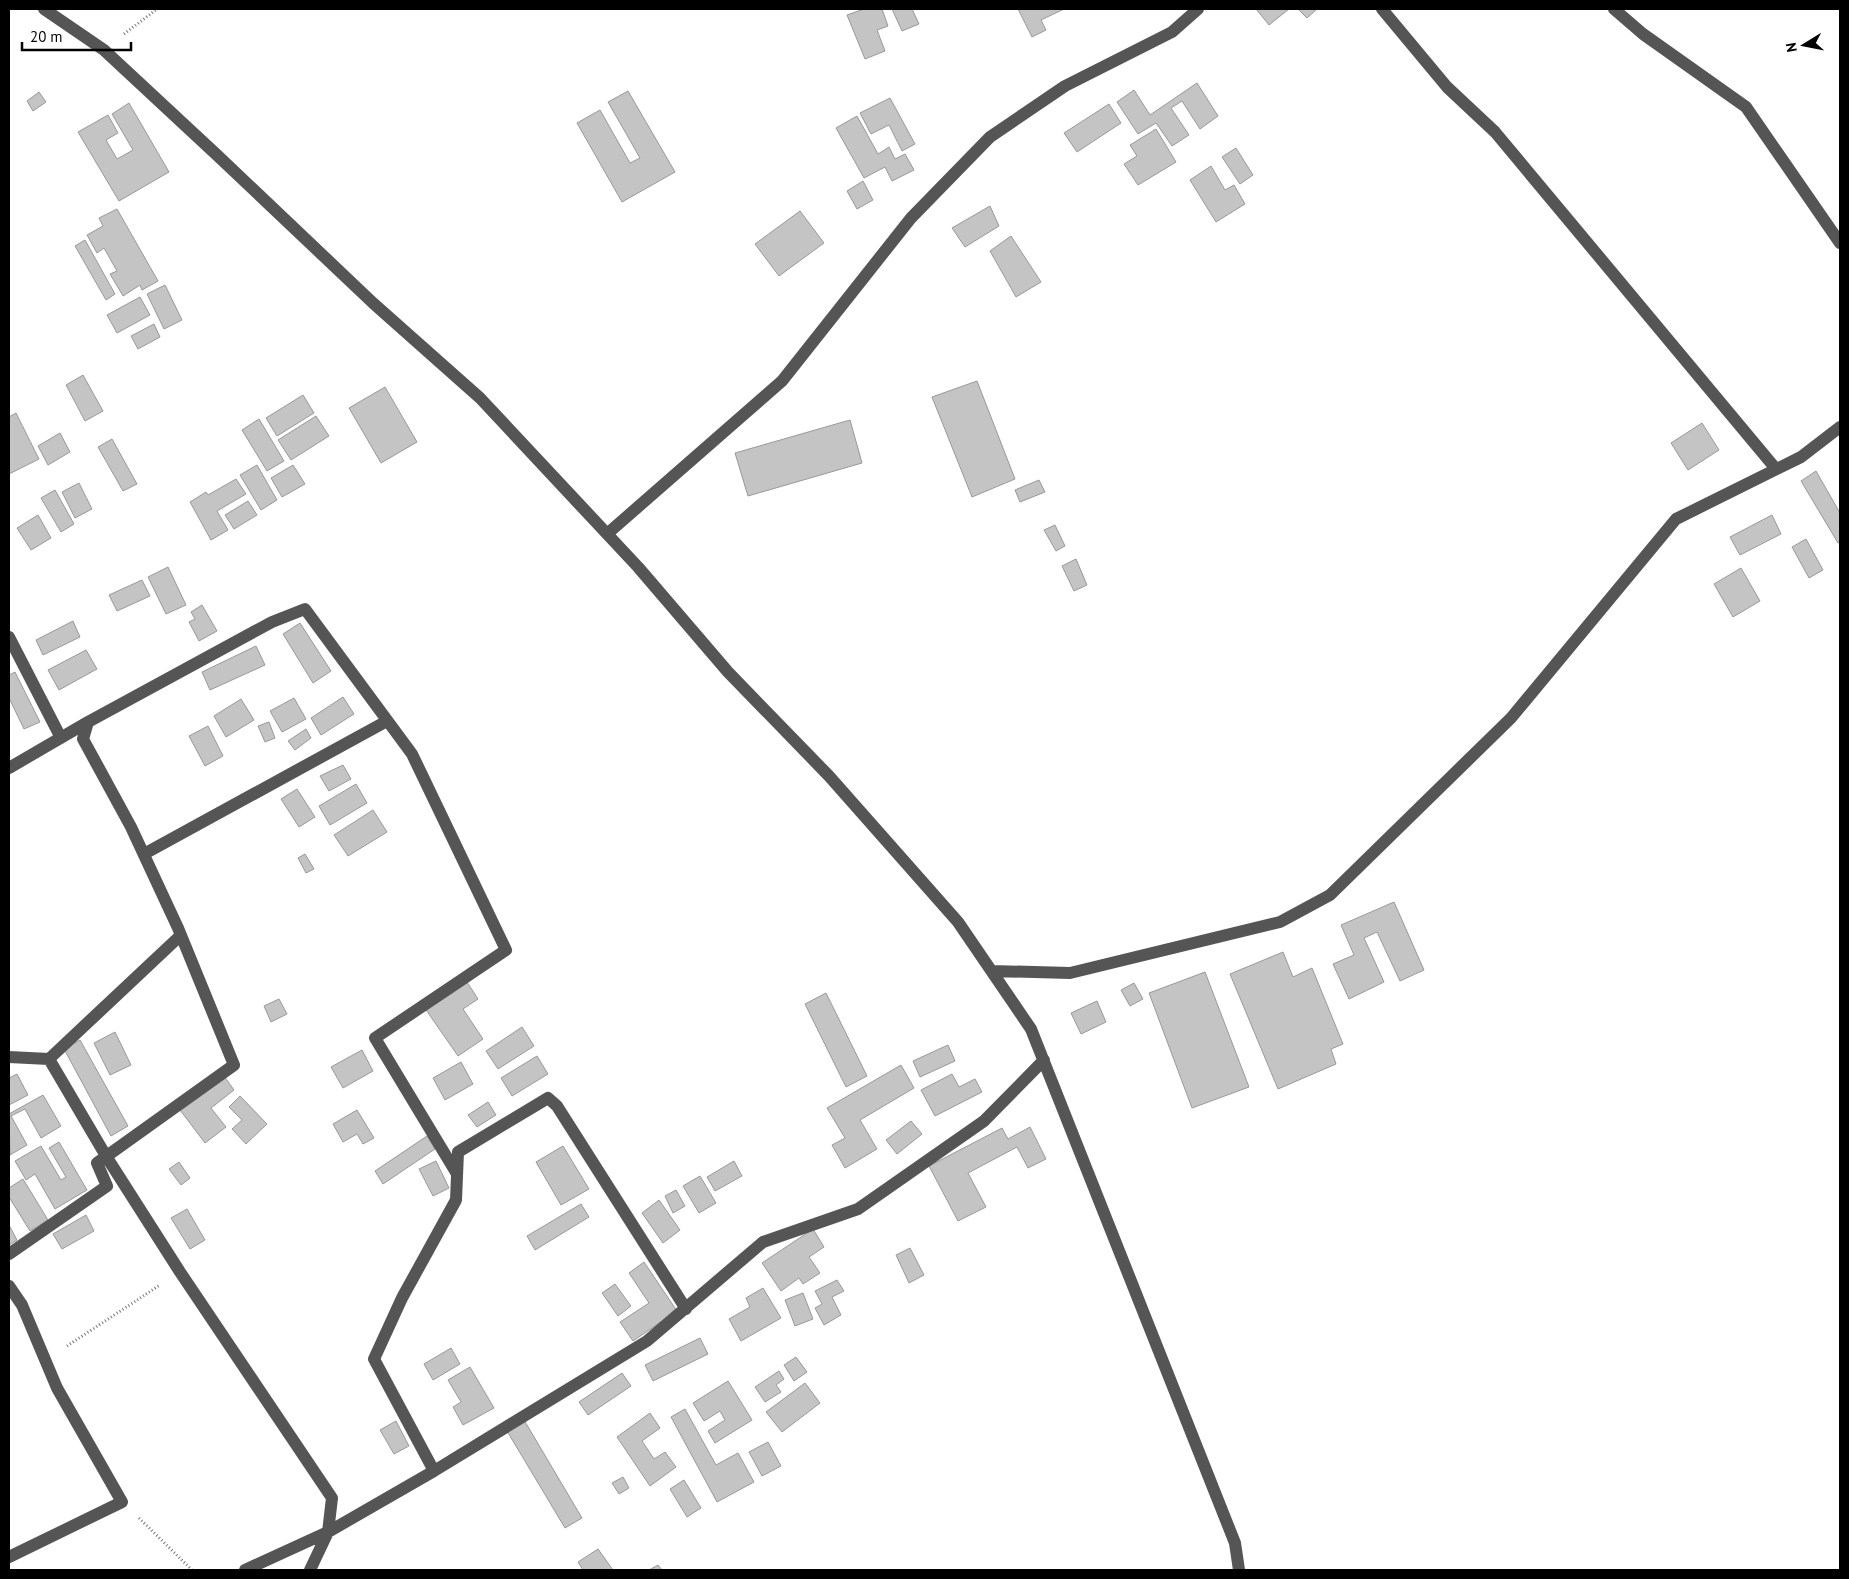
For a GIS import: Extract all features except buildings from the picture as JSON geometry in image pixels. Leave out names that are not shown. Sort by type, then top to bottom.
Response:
[{"type":"street","points":[[44,9],[104,50],[373,303],[480,398],[638,567],[728,672],[829,776],[958,922],[1031,1029],[1235,1543],[1239,1570]]},
{"type":"street","points":[[607,534],[782,381],[911,218],[990,137],[1065,86],[1172,32],[1198,9]]},
{"type":"street","points":[[1382,9],[1447,88],[1495,132],[1776,469]]},
{"type":"street","points":[[1614,9],[1644,34],[1746,107],[1840,243]]},
{"type":"street","points":[[992,971],[1070,973],[1280,922],[1330,895],[1511,718],[1676,520],[1801,457],[1840,427]]},
{"type":"street","points":[[9,768],[88,722],[272,622],[305,609],[412,754],[506,950],[375,1038],[457,1174]]},
{"type":"street","points":[[9,637],[62,738]]},
{"type":"street","points":[[144,854],[387,721]]},
{"type":"street","points":[[9,1254],[107,1186],[97,1164],[106,1156],[234,1064],[181,935],[144,854],[83,740],[88,722]]},
{"type":"street","points":[[9,1057],[49,1059],[181,935]]},
{"type":"street","points":[[49,1059],[106,1156],[180,1272],[332,1498],[328,1532],[310,1570]]},
{"type":"street","points":[[245,1570],[328,1532],[434,1471],[647,1341],[763,1242],[858,1209],[984,1121],[1044,1060]]},
{"type":"street","points":[[434,1471],[374,1359],[402,1298],[456,1200],[458,1152],[548,1098],[558,1106],[686,1309]]},
{"type":"street","points":[[9,1286],[22,1305],[57,1388],[122,1502],[9,1557]]},
{"type":"path","points":[[104,50],[157,9]]},
{"type":"path","points":[[45,1360],[180,1272]]},
{"type":"path","points":[[122,1502],[192,1570]]}]
